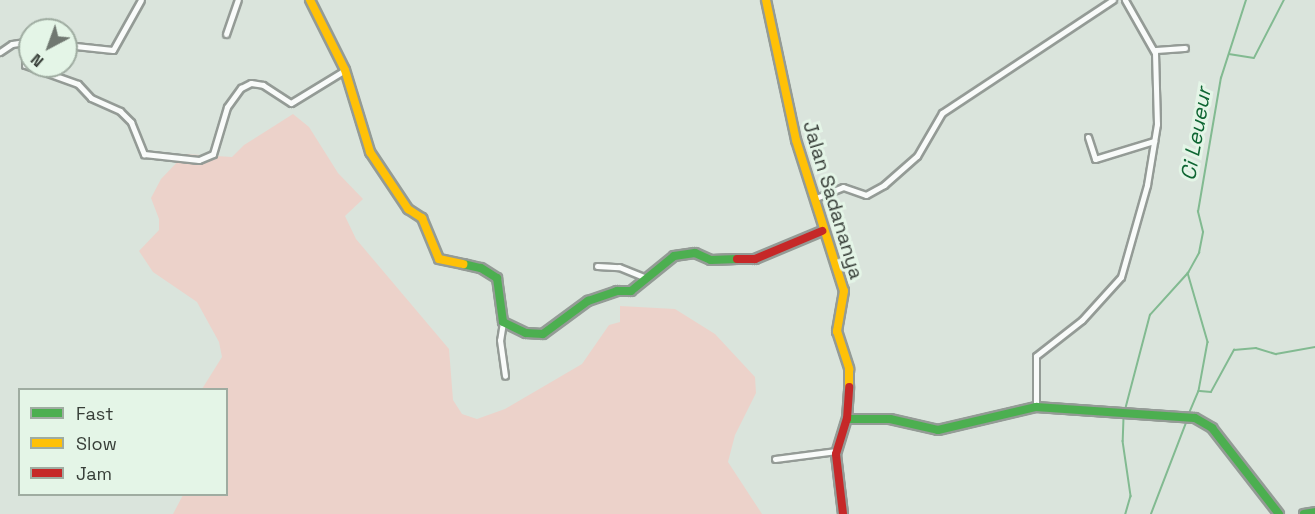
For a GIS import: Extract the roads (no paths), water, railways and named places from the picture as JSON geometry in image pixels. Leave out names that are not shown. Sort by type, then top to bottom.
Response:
[{"type":"street","points":[[78,46],[113,50],[141,0]]},
{"type":"street","points":[[226,34],[238,0]]},
{"type":"street","points":[[310,0],[345,70],[370,152],[408,209],[422,218],[439,259],[481,268],[497,278],[503,322],[500,340],[505,376]]},
{"type":"street","name":"Jalan Sadananya","points":[[766,0],[796,140],[816,198],[822,231],[844,291],[836,325],[849,369],[847,419],[836,451],[843,514]]},
{"type":"street","points":[[816,198],[843,187],[866,195],[884,185],[917,156],[942,113],[1113,0]]},
{"type":"street","points":[[1036,407],[1034,365],[1038,352],[1082,320],[1121,277],[1155,141],[1155,50],[1125,0]]},
{"type":"street","points":[[0,52],[18,45]]},
{"type":"street","points":[[1155,50],[1185,48]]},
{"type":"street","points":[[61,78],[78,84],[91,98],[120,111],[131,122],[141,151],[159,157],[199,160],[210,157],[229,102],[246,84],[263,85],[291,103],[345,70]]},
{"type":"street","points":[[1088,137],[1095,159],[1155,141]]},
{"type":"street","points":[[503,322],[526,333],[543,334],[588,302],[617,291],[631,291],[644,277],[676,255],[695,253],[714,261],[754,259],[822,231]]},
{"type":"street","points":[[597,266],[619,267],[644,277]]},
{"type":"street","points":[[847,419],[890,418],[944,430],[1036,407],[1191,418],[1212,428],[1277,513]]},
{"type":"street","points":[[775,459],[836,451]]},
{"type":"street","points":[[1304,514],[1315,512]]},
{"type":"waterway","name":"Ci Leueur","points":[[1125,410],[1150,315],[1188,273],[1199,253],[1203,232],[1198,212],[1221,78],[1246,0]]},
{"type":"waterway","points":[[1229,54],[1254,58],[1284,0]]},
{"type":"waterway","name":"Ci Leueur","points":[[1188,273],[1208,342],[1199,391],[1189,415]]},
{"type":"waterway","points":[[1200,391],[1211,392],[1234,350],[1256,348],[1276,354],[1315,347]]},
{"type":"waterway","name":"Ci Leueur","points":[[1124,418],[1123,441],[1131,496],[1126,514]]},
{"type":"waterway","name":"Ci Leueur","points":[[1151,514],[1187,420]]}]
